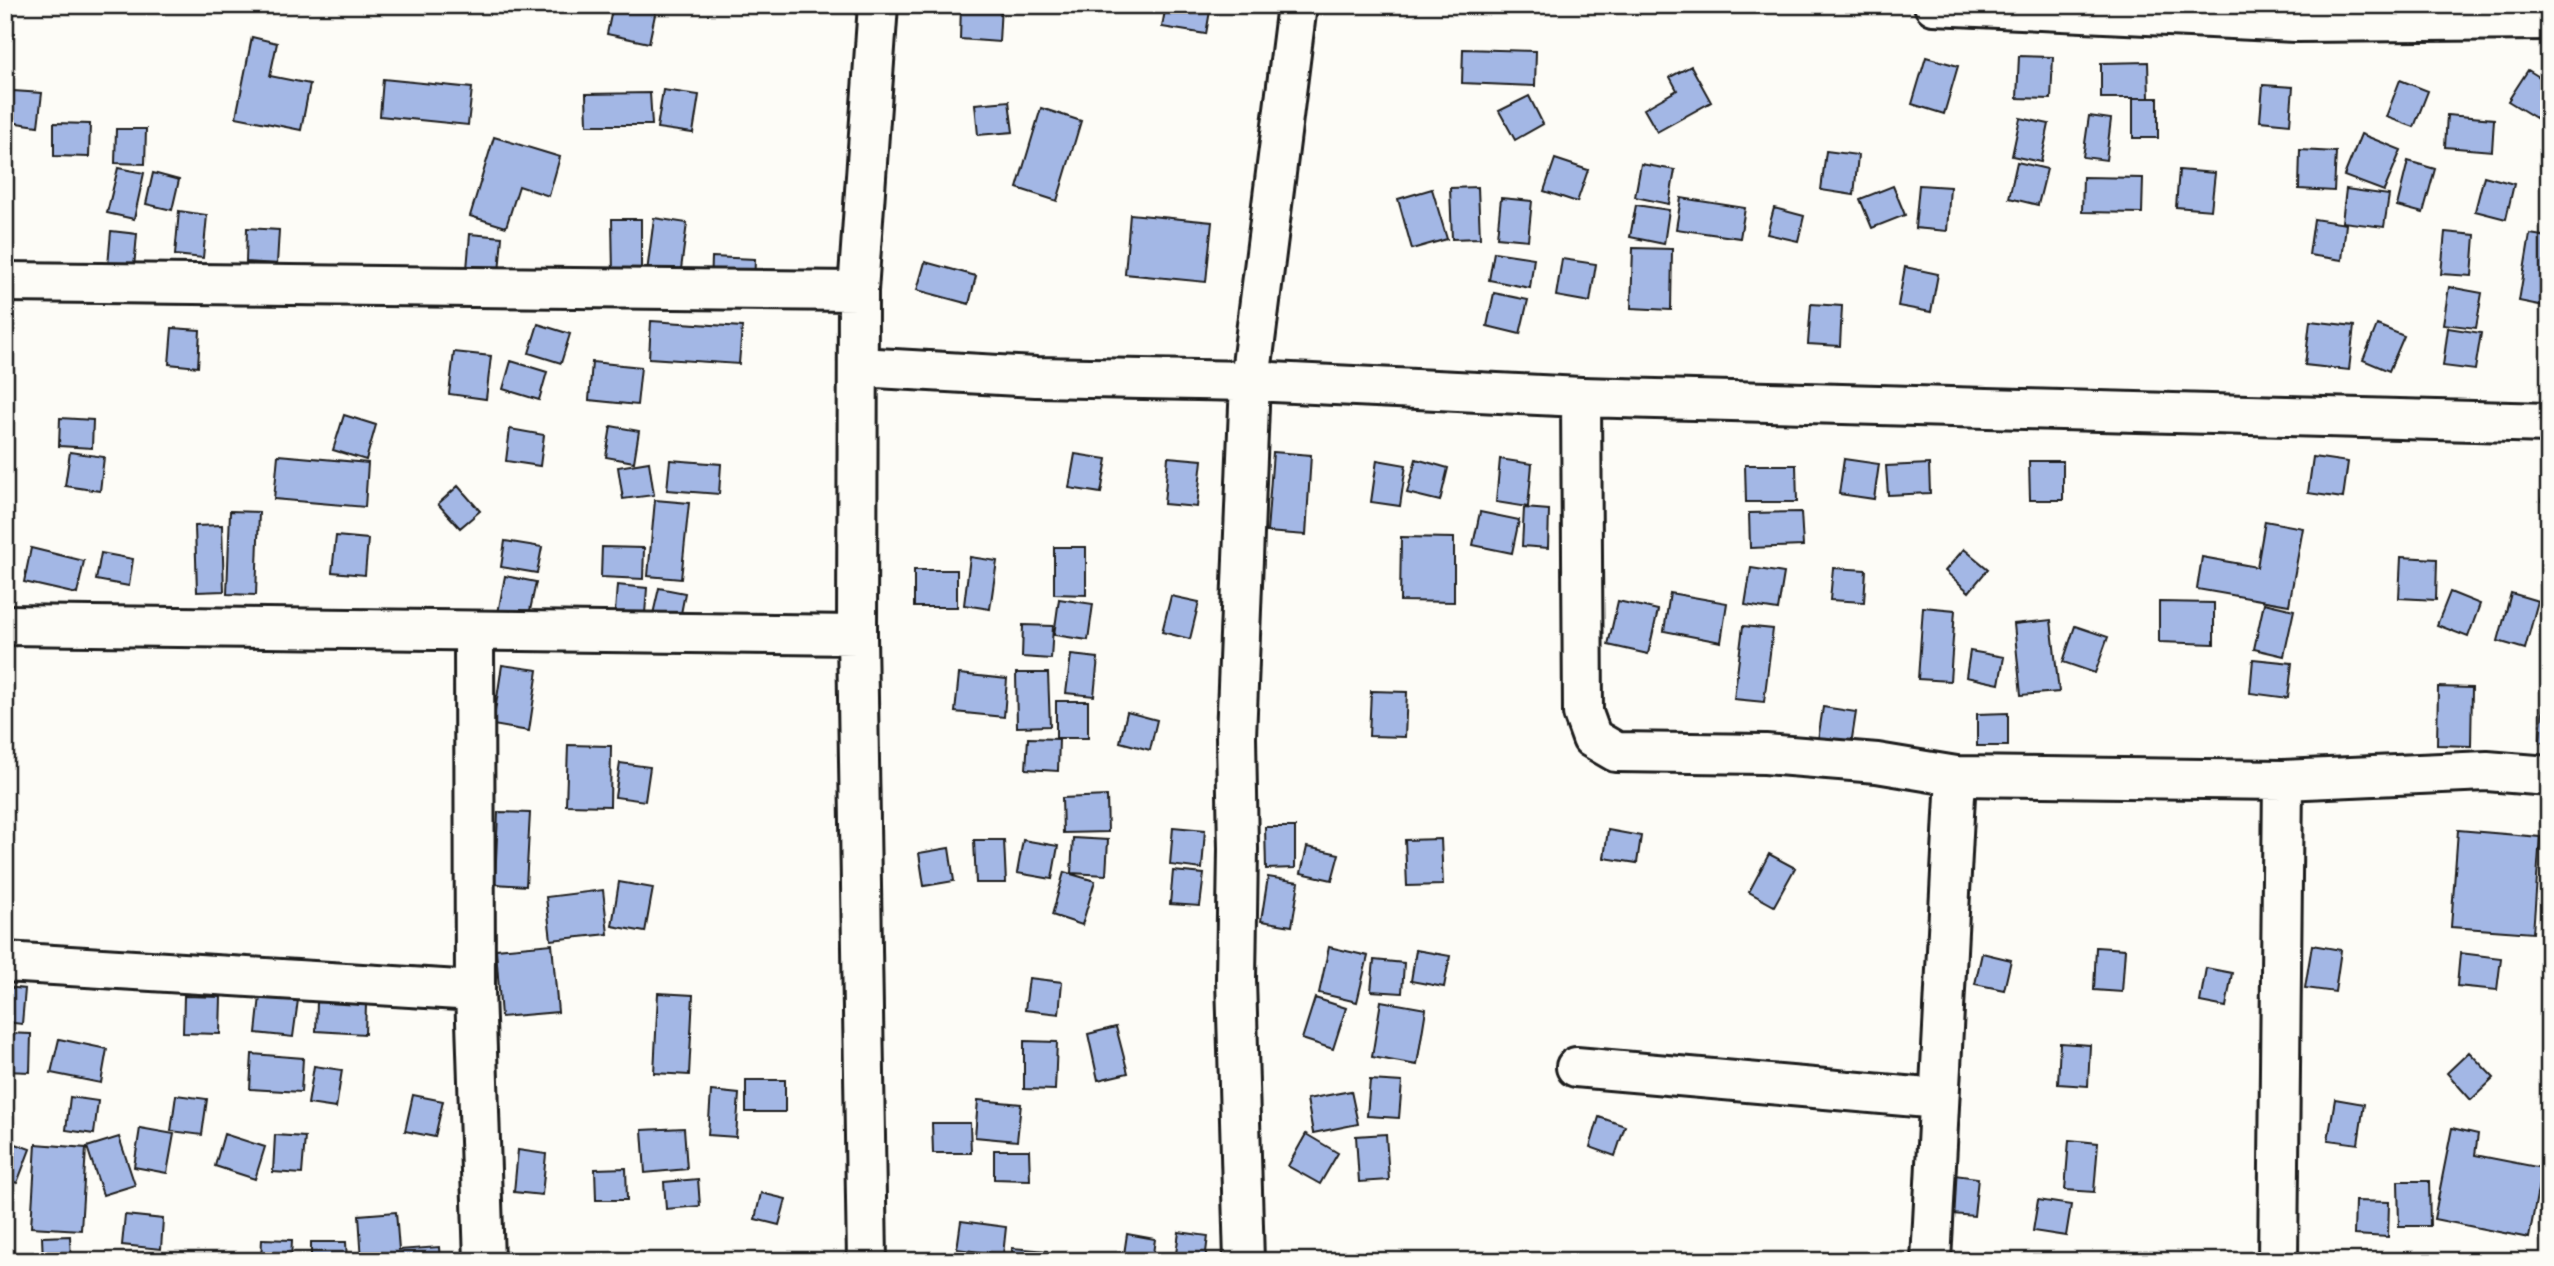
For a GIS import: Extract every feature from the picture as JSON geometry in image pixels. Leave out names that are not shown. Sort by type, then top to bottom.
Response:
[{"type":"street","points":[[867,1261],[857,635],[858,291],[878,5]]},
{"type":"street","points":[[1244,1261],[1237,979],[1236,737],[1250,381],[1297,5]]},
{"type":"street","points":[[1934,5],[2549,20]]},
{"type":"street","points":[[5,282],[858,291]]},
{"type":"street","points":[[859,367],[1036,377],[1250,381],[1581,397],[2549,423]]},
{"type":"street","points":[[1581,397],[1583,713],[1592,738],[1616,752],[1765,754],[1877,763],[1956,776],[2283,780],[2487,771],[2549,776]]},
{"type":"street","points":[[5,625],[857,635]]},
{"type":"street","points":[[474,632],[475,991],[484,1261]]},
{"type":"street","points":[[1931,1261],[1956,776]]},
{"type":"street","points":[[2278,1261],[2283,780]]},
{"type":"street","points":[[5,962],[475,991]]},
{"type":"street","points":[[1576,1067],[1939,1099]]},
{"type":"building","points":[[613,5],[657,5],[649,43],[607,34]]},
{"type":"building","points":[[961,5],[1001,5],[999,42],[960,39]]},
{"type":"building","points":[[1166,5],[1211,5],[1206,34],[1162,27]]},
{"type":"building","points":[[252,37],[277,43],[270,76],[310,84],[301,130],[236,117]]},
{"type":"building","points":[[1463,49],[1536,51],[1535,86],[1462,83]]},
{"type":"building","points":[[2019,56],[2053,57],[2051,99],[2017,98]]},
{"type":"building","points":[[1926,57],[1958,66],[1944,114],[1912,104]]},
{"type":"building","points":[[2148,62],[2149,98],[2101,98],[2101,63]]},
{"type":"building","points":[[1691,66],[1711,102],[1657,132],[1644,109],[1677,90],[1670,77]]},
{"type":"building","points":[[2528,70],[2549,83],[2549,126],[2508,101]]},
{"type":"building","points":[[383,79],[472,88],[468,125],[380,116]]},
{"type":"building","points":[[2400,80],[2428,91],[2414,127],[2386,117]]},
{"type":"building","points":[[2263,85],[2293,87],[2290,124],[2260,121]]},
{"type":"building","points":[[663,90],[699,95],[693,133],[657,128]]},
{"type":"building","points":[[13,91],[42,93],[38,126],[9,122]]},
{"type":"building","points":[[650,93],[652,125],[587,125],[586,94]]},
{"type":"building","points":[[1529,96],[1543,124],[1515,140],[1499,111]]},
{"type":"building","points":[[2133,98],[2158,98],[2158,138],[2133,138]]},
{"type":"building","points":[[1009,101],[1013,132],[978,135],[975,104]]},
{"type":"building","points":[[1041,108],[1081,121],[1057,201],[1017,188]]},
{"type":"building","points":[[2447,115],[2494,119],[2492,151],[2445,147]]},
{"type":"building","points":[[2089,116],[2111,119],[2106,160],[2083,157]]},
{"type":"building","points":[[2020,118],[2049,124],[2041,162],[2012,156]]},
{"type":"building","points":[[54,123],[90,124],[89,157],[54,156]]},
{"type":"building","points":[[116,129],[146,129],[145,164],[115,163]]},
{"type":"building","points":[[2361,134],[2401,150],[2384,191],[2344,176]]},
{"type":"building","points":[[494,137],[560,157],[549,196],[519,186],[506,227],[470,216]]},
{"type":"building","points":[[2300,150],[2336,152],[2334,191],[2299,189]]},
{"type":"building","points":[[1826,151],[1858,155],[1854,195],[1821,190]]},
{"type":"building","points":[[1555,159],[1588,170],[1577,202],[1544,191]]},
{"type":"building","points":[[2408,161],[2435,169],[2423,213],[2397,206]]},
{"type":"building","points":[[2017,162],[2047,169],[2038,205],[2009,198]]},
{"type":"building","points":[[1641,164],[1675,170],[1669,204],[1635,197]]},
{"type":"building","points":[[118,168],[144,173],[134,219],[107,213]]},
{"type":"building","points":[[2179,170],[2215,173],[2211,210],[2176,207]]},
{"type":"building","points":[[153,173],[179,180],[172,210],[146,204]]},
{"type":"building","points":[[2484,176],[2514,184],[2506,219],[2475,211]]},
{"type":"building","points":[[2083,177],[2143,178],[2142,213],[2082,212]]},
{"type":"building","points":[[1919,185],[1950,187],[1947,231],[1915,228]]},
{"type":"building","points":[[1893,186],[1905,215],[1872,228],[1860,199]]},
{"type":"building","points":[[1478,187],[1480,238],[1452,239],[1450,188]]},
{"type":"building","points":[[1432,189],[1447,239],[1412,249],[1398,199]]},
{"type":"building","points":[[2346,189],[2389,195],[2384,227],[2342,222]]},
{"type":"building","points":[[1501,198],[1532,201],[1528,240],[1497,237]]},
{"type":"building","points":[[1681,198],[1745,208],[1740,238],[1676,229]]},
{"type":"building","points":[[1636,205],[1669,210],[1664,244],[1630,237]]},
{"type":"building","points":[[1774,208],[1804,216],[1798,241],[1767,234]]},
{"type":"building","points":[[179,211],[207,215],[203,258],[175,255]]},
{"type":"building","points":[[1130,214],[1212,222],[1206,282],[1125,274]]},
{"type":"building","points":[[654,218],[687,223],[680,277],[647,272]]},
{"type":"building","points":[[612,219],[641,219],[641,275],[613,274]]},
{"type":"building","points":[[2314,219],[2346,224],[2342,260],[2309,255]]},
{"type":"building","points":[[247,228],[279,230],[277,264],[246,262]]},
{"type":"building","points":[[111,231],[137,234],[134,268],[108,266]]},
{"type":"building","points":[[2445,232],[2475,235],[2472,276],[2441,274]]},
{"type":"building","points":[[470,234],[502,237],[499,273],[467,269]]},
{"type":"building","points":[[2530,234],[2549,237],[2549,307],[2519,301]]},
{"type":"building","points":[[1633,248],[1672,249],[1671,310],[1631,308]]},
{"type":"building","points":[[1494,252],[1534,258],[1530,288],[1489,280]]},
{"type":"building","points":[[712,257],[755,259],[754,288],[711,285]]},
{"type":"building","points":[[1562,259],[1596,264],[1590,302],[1556,296]]},
{"type":"building","points":[[925,262],[976,276],[969,304],[917,290]]},
{"type":"building","points":[[1905,267],[1938,274],[1931,312],[1898,306]]},
{"type":"building","points":[[2449,287],[2482,293],[2476,328],[2443,324]]},
{"type":"building","points":[[1494,293],[1528,300],[1520,334],[1487,326]]},
{"type":"building","points":[[1811,304],[1842,306],[1840,346],[1808,344]]},
{"type":"building","points":[[651,321],[742,327],[739,364],[649,358]]},
{"type":"building","points":[[2310,321],[2354,326],[2349,370],[2305,365]]},
{"type":"building","points":[[538,324],[570,334],[561,363],[529,353]]},
{"type":"building","points":[[2377,325],[2404,336],[2389,371],[2363,360]]},
{"type":"building","points":[[172,328],[200,330],[198,367],[169,364]]},
{"type":"building","points":[[2448,328],[2481,333],[2475,370],[2443,366]]},
{"type":"building","points":[[454,352],[491,356],[486,399],[449,394]]},
{"type":"building","points":[[511,361],[547,372],[539,400],[503,389]]},
{"type":"building","points":[[592,362],[641,367],[637,405],[589,400]]},
{"type":"building","points":[[344,415],[376,425],[366,460],[333,450]]},
{"type":"building","points":[[60,418],[93,420],[92,448],[59,446]]},
{"type":"building","points":[[611,426],[639,431],[634,462],[606,457]]},
{"type":"building","points":[[510,429],[544,435],[540,466],[506,461]]},
{"type":"building","points":[[70,452],[104,457],[100,491],[65,486]]},
{"type":"building","points":[[1273,452],[1311,455],[1306,535],[1267,532]]},
{"type":"building","points":[[1075,454],[1107,459],[1101,493],[1069,488]]},
{"type":"building","points":[[278,455],[368,463],[365,507],[274,499]]},
{"type":"building","points":[[1168,457],[1202,460],[1197,507],[1164,504]]},
{"type":"building","points":[[2313,457],[2348,462],[2343,498],[2308,493]]},
{"type":"building","points":[[1416,459],[1448,468],[1440,501],[1407,493]]},
{"type":"building","points":[[1500,459],[1532,464],[1528,507],[1496,502]]},
{"type":"building","points":[[1844,459],[1879,464],[1874,499],[1839,494]]},
{"type":"building","points":[[670,460],[721,464],[719,494],[667,490]]},
{"type":"building","points":[[1377,460],[1406,465],[1400,506],[1371,502]]},
{"type":"building","points":[[2029,461],[2063,461],[2063,500],[2030,500]]},
{"type":"building","points":[[649,462],[654,495],[623,499],[618,467]]},
{"type":"building","points":[[1929,464],[1930,493],[1888,495],[1886,466]]},
{"type":"building","points":[[1745,465],[1796,465],[1797,502],[1746,502]]},
{"type":"building","points":[[2549,467],[2549,503],[2541,501]]},
{"type":"building","points":[[458,486],[480,511],[460,528],[438,504]]},
{"type":"building","points":[[655,500],[689,503],[681,579],[648,576]]},
{"type":"building","points":[[1524,508],[1549,510],[1548,548],[1522,546]]},
{"type":"building","points":[[230,511],[259,512],[256,595],[227,594]]},
{"type":"building","points":[[1480,512],[1519,520],[1512,553],[1473,545]]},
{"type":"building","points":[[1801,512],[1803,546],[1750,548],[1749,513]]},
{"type":"building","points":[[2265,521],[2303,528],[2289,605],[2197,589],[2202,557],[2257,567]]},
{"type":"building","points":[[222,525],[224,591],[197,592],[195,526]]},
{"type":"building","points":[[336,536],[368,539],[365,575],[332,572]]},
{"type":"building","points":[[1401,537],[1454,538],[1454,602],[1400,601]]},
{"type":"building","points":[[505,541],[542,547],[537,573],[501,567]]},
{"type":"building","points":[[602,547],[644,548],[643,579],[601,577]]},
{"type":"building","points":[[1054,547],[1086,547],[1086,595],[1054,594]]},
{"type":"building","points":[[31,548],[84,561],[77,594],[24,582]]},
{"type":"building","points":[[1964,549],[1988,569],[1969,592],[1945,571]]},
{"type":"building","points":[[101,553],[133,559],[129,586],[96,580]]},
{"type":"building","points":[[970,557],[997,561],[990,609],[964,605]]},
{"type":"building","points":[[2401,557],[2437,559],[2436,600],[2399,598]]},
{"type":"building","points":[[1751,568],[1784,573],[1778,610],[1745,605]]},
{"type":"building","points":[[1833,568],[1866,570],[1864,602],[1830,600]]},
{"type":"building","points":[[914,570],[957,570],[957,607],[914,607]]},
{"type":"building","points":[[505,576],[536,582],[528,620],[498,613]]},
{"type":"building","points":[[617,585],[647,588],[644,627],[614,625]]},
{"type":"building","points":[[659,588],[685,593],[678,629],[651,623]]},
{"type":"building","points":[[2450,592],[2480,604],[2468,637],[2437,625]]},
{"type":"building","points":[[1670,593],[1727,603],[1721,642],[1664,631]]},
{"type":"building","points":[[2511,593],[2538,601],[2525,649],[2498,641]]},
{"type":"building","points":[[1171,596],[1199,602],[1190,639],[1162,632]]},
{"type":"building","points":[[1059,599],[1093,604],[1088,640],[1054,635]]},
{"type":"building","points":[[2546,600],[2549,600],[2549,645],[2543,644]]},
{"type":"building","points":[[1618,601],[1658,610],[1648,654],[1608,645]]},
{"type":"building","points":[[2159,602],[2214,603],[2214,644],[2159,642]]},
{"type":"building","points":[[2264,603],[2294,610],[2284,656],[2254,649]]},
{"type":"building","points":[[1923,607],[1955,610],[1950,681],[1918,679]]},
{"type":"building","points":[[2051,620],[2059,692],[2021,695],[2014,624]]},
{"type":"building","points":[[1023,625],[1053,626],[1051,659],[1022,657]]},
{"type":"building","points":[[1743,626],[1773,629],[1764,702],[1734,699]]},
{"type":"building","points":[[2075,626],[2108,637],[2095,673],[2063,662]]},
{"type":"building","points":[[1970,651],[2004,657],[1999,684],[1966,677]]},
{"type":"building","points":[[1071,655],[1098,658],[1094,696],[1066,693]]},
{"type":"building","points":[[2253,659],[2292,663],[2288,698],[2250,693]]},
{"type":"building","points":[[502,665],[538,670],[529,731],[493,725]]},
{"type":"building","points":[[1016,673],[1048,673],[1050,726],[1017,727]]},
{"type":"building","points":[[959,674],[1007,679],[1004,717],[955,712]]},
{"type":"building","points":[[2438,687],[2472,688],[2471,746],[2437,745]]},
{"type":"building","points":[[2544,687],[2549,687],[2549,743],[2540,742]]},
{"type":"building","points":[[1371,691],[1407,692],[1405,737],[1369,736]]},
{"type":"building","points":[[1056,701],[1088,701],[1088,738],[1056,738]]},
{"type":"building","points":[[1823,707],[1856,712],[1851,745],[1818,740]]},
{"type":"building","points":[[1127,712],[1157,720],[1150,750],[1120,742]]},
{"type":"building","points":[[2008,713],[2008,746],[1977,746],[1977,714]]},
{"type":"building","points":[[1028,738],[1059,739],[1058,771],[1026,769]]},
{"type":"building","points":[[568,745],[611,746],[610,806],[566,805]]},
{"type":"building","points":[[620,763],[650,767],[645,801],[615,797]]},
{"type":"building","points":[[1107,796],[1108,832],[1063,833],[1062,798]]},
{"type":"building","points":[[498,812],[530,813],[526,886],[495,884]]},
{"type":"building","points":[[1173,827],[1205,830],[1202,869],[1170,865]]},
{"type":"building","points":[[1265,827],[1295,827],[1295,868],[1266,869]]},
{"type":"building","points":[[1608,830],[1641,836],[1637,863],[1604,858]]},
{"type":"building","points":[[2458,830],[2540,837],[2533,933],[2451,927]]},
{"type":"building","points":[[1073,838],[1108,840],[1106,875],[1071,873]]},
{"type":"building","points":[[1441,839],[1443,885],[1407,886],[1405,840]]},
{"type":"building","points":[[974,840],[1004,840],[1006,883],[976,883]]},
{"type":"building","points":[[1023,840],[1058,846],[1052,879],[1017,873]]},
{"type":"building","points":[[1307,847],[1339,854],[1332,880],[1301,873]]},
{"type":"building","points":[[949,848],[954,881],[924,886],[919,853]]},
{"type":"building","points":[[1769,854],[1795,868],[1774,906],[1749,892]]},
{"type":"building","points":[[1173,871],[1204,874],[1200,906],[1170,904]]},
{"type":"building","points":[[1064,872],[1095,881],[1082,925],[1052,915]]},
{"type":"building","points":[[1268,877],[1299,882],[1292,926],[1261,921]]},
{"type":"building","points":[[619,882],[653,888],[645,932],[612,926]]},
{"type":"building","points":[[603,890],[608,934],[551,940],[546,897]]},
{"type":"building","points":[[552,944],[558,1012],[501,1017],[496,949]]},
{"type":"building","points":[[2312,945],[2341,950],[2335,992],[2305,988]]},
{"type":"building","points":[[1329,947],[1368,956],[1357,1002],[1319,993]]},
{"type":"building","points":[[2096,947],[2125,949],[2122,992],[2094,990]]},
{"type":"building","points":[[1416,950],[1450,956],[1444,987],[1411,981]]},
{"type":"building","points":[[1982,953],[2011,960],[2004,990],[1975,984]]},
{"type":"building","points":[[2460,953],[2501,958],[2497,990],[2457,986]]},
{"type":"building","points":[[1374,960],[1404,963],[1402,993],[1371,991]]},
{"type":"building","points":[[2206,968],[2232,973],[2226,1007],[2200,1002]]},
{"type":"building","points":[[1029,978],[1062,982],[1059,1014],[1025,1010]]},
{"type":"building","points":[[5,987],[25,989],[22,1024],[5,1022]]},
{"type":"building","points":[[658,993],[693,995],[689,1075],[654,1073]]},
{"type":"building","points":[[184,996],[221,997],[220,1034],[183,1033]]},
{"type":"building","points":[[260,996],[298,1000],[293,1037],[256,1033]]},
{"type":"building","points":[[1315,998],[1346,1008],[1333,1049],[1302,1039]]},
{"type":"building","points":[[1381,1001],[1426,1009],[1417,1065],[1372,1057]]},
{"type":"building","points":[[317,1002],[366,1004],[365,1034],[316,1031]]},
{"type":"building","points":[[1116,1027],[1128,1073],[1098,1080],[1088,1034]]},
{"type":"building","points":[[5,1033],[31,1034],[30,1072],[5,1071]]},
{"type":"building","points":[[59,1039],[107,1049],[101,1083],[51,1073]]},
{"type":"building","points":[[1024,1041],[1057,1042],[1055,1090],[1024,1089]]},
{"type":"building","points":[[2060,1043],[2090,1045],[2088,1086],[2058,1084]]},
{"type":"building","points":[[2469,1052],[2494,1078],[2471,1100],[2447,1073]]},
{"type":"building","points":[[252,1054],[303,1058],[301,1092],[250,1089]]},
{"type":"building","points":[[314,1066],[342,1070],[336,1108],[308,1104]]},
{"type":"building","points":[[746,1080],[785,1080],[785,1112],[746,1112]]},
{"type":"building","points":[[1370,1080],[1402,1082],[1399,1118],[1367,1116]]},
{"type":"building","points":[[711,1091],[739,1094],[736,1137],[708,1135]]},
{"type":"building","points":[[1351,1091],[1358,1124],[1313,1133],[1307,1099]]},
{"type":"building","points":[[176,1095],[207,1099],[202,1135],[171,1131]]},
{"type":"building","points":[[413,1095],[443,1101],[435,1137],[405,1131]]},
{"type":"building","points":[[70,1097],[98,1101],[94,1134],[66,1130]]},
{"type":"building","points":[[2335,1099],[2364,1104],[2358,1144],[2328,1140]]},
{"type":"building","points":[[978,1100],[1021,1104],[1017,1141],[975,1137]]},
{"type":"building","points":[[1599,1117],[1625,1126],[1615,1156],[1590,1147]]},
{"type":"building","points":[[932,1123],[970,1123],[971,1153],[933,1153]]},
{"type":"building","points":[[140,1128],[174,1134],[167,1173],[134,1167]]},
{"type":"building","points":[[684,1128],[687,1169],[645,1173],[642,1130]]},
{"type":"building","points":[[2452,1128],[2478,1134],[2475,1155],[2542,1168],[2529,1238],[2434,1219]]},
{"type":"building","points":[[224,1134],[265,1147],[255,1179],[215,1166]]},
{"type":"building","points":[[1306,1134],[1338,1153],[1320,1184],[1288,1166]]},
{"type":"building","points":[[1386,1134],[1389,1180],[1359,1182],[1356,1136]]},
{"type":"building","points":[[275,1135],[305,1137],[302,1174],[273,1172]]},
{"type":"building","points":[[119,1137],[135,1185],[103,1195],[87,1147]]},
{"type":"building","points":[[5,1140],[30,1149],[17,1183],[5,1179]]},
{"type":"building","points":[[2069,1140],[2098,1143],[2094,1192],[2065,1190]]},
{"type":"building","points":[[36,1144],[86,1148],[81,1230],[31,1227]]},
{"type":"building","points":[[518,1150],[546,1154],[542,1195],[514,1192]]},
{"type":"building","points":[[994,1150],[1029,1150],[1030,1180],[994,1179]]},
{"type":"building","points":[[626,1168],[627,1200],[596,1200],[595,1169]]},
{"type":"building","points":[[1947,1174],[1978,1178],[1974,1216],[1942,1213]]},
{"type":"building","points":[[698,1179],[700,1206],[666,1209],[664,1182]]},
{"type":"building","points":[[2398,1181],[2429,1181],[2430,1226],[2399,1226]]},
{"type":"building","points":[[761,1193],[786,1199],[779,1225],[755,1219]]},
{"type":"building","points":[[2038,1200],[2071,1205],[2066,1236],[2033,1231]]},
{"type":"building","points":[[2355,1201],[2389,1202],[2388,1237],[2354,1235]]},
{"type":"building","points":[[396,1212],[399,1250],[439,1247],[440,1261],[362,1261],[359,1215]]},
{"type":"building","points":[[125,1215],[163,1219],[161,1249],[122,1245]]},
{"type":"building","points":[[961,1221],[1006,1227],[1003,1255],[957,1249]]},
{"type":"building","points":[[1179,1232],[1208,1236],[1205,1261],[1175,1261]]},
{"type":"building","points":[[1127,1234],[1155,1239],[1152,1261],[1123,1261]]},
{"type":"building","points":[[70,1236],[71,1261],[43,1261],[42,1237]]},
{"type":"building","points":[[262,1239],[292,1240],[291,1261],[261,1261]]},
{"type":"building","points":[[311,1242],[346,1242],[347,1261],[311,1261]]},
{"type":"building","points":[[1012,1248],[1047,1251],[1046,1261],[1012,1261]]}]
